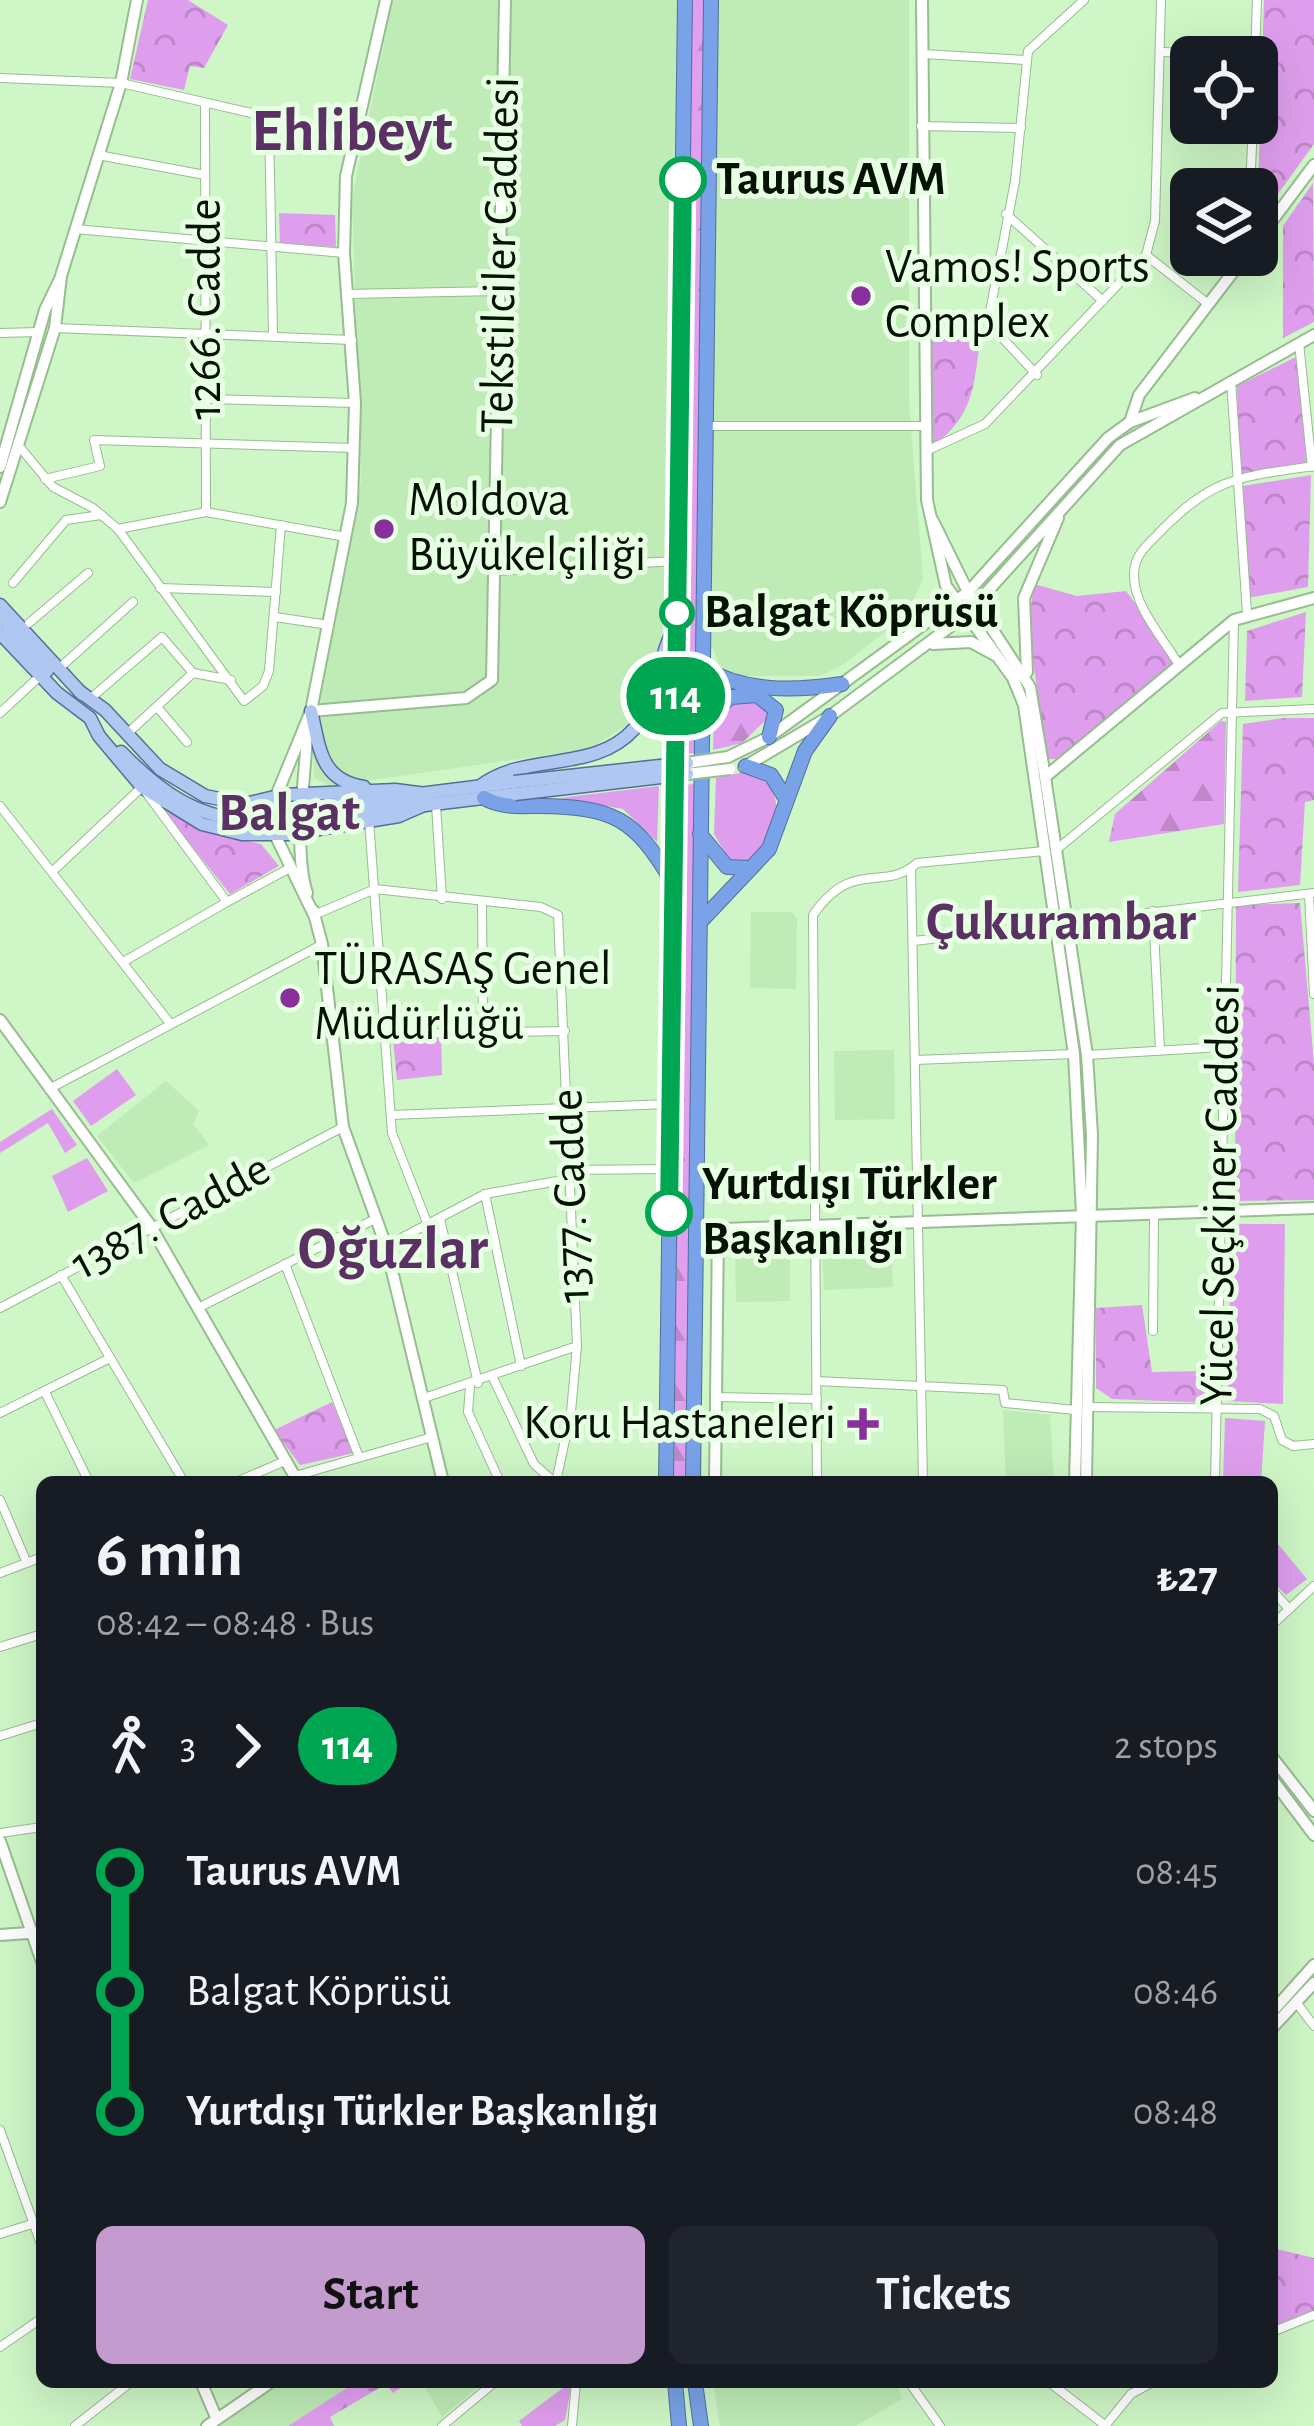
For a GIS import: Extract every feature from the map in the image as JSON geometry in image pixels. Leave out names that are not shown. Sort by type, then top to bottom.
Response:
[{"type":"highway","points":[[666,1476],[685,0]]},
{"type":"highway","points":[[693,1476],[711,0]]},
{"type":"highway","points":[[702,668],[730,682],[765,687],[842,684]]},
{"type":"highway","points":[[702,720],[731,697],[757,695],[776,710],[769,737]]},
{"type":"highway","points":[[700,923],[719,898],[756,866],[777,835],[805,751],[830,716]]},
{"type":"highway","points":[[734,764],[771,776],[786,800]]},
{"type":"highway","points":[[482,792],[507,806],[609,812],[638,832],[674,883]]},
{"type":"highway","points":[[700,834],[727,867],[756,866]]},
{"type":"highway","points":[[676,2388],[680,2426]]},
{"type":"highway","points":[[696,2388],[701,2426]]},
{"type":"highway","points":[[698,2401],[710,2426]]},
{"type":"main road","points":[[0,467],[121,83],[137,0]]},
{"type":"main road","points":[[314,915],[267,818],[309,717],[346,537],[356,448],[353,340],[344,253],[351,136],[384,0]]},
{"type":"main road","name":"Tekstilciler Caddesi","points":[[309,717],[466,698],[484,691],[494,675],[505,0]]},
{"type":"main road","points":[[922,0],[923,426],[929,512],[946,586],[999,657],[1024,705],[1080,1054],[1088,1214],[1075,1476]]},
{"type":"main road","points":[[1278,213],[1314,165]]},
{"type":"main road","points":[[0,502],[55,328],[62,276]]},
{"type":"main road","points":[[1130,422],[1139,395],[1229,276]]},
{"type":"main road","points":[[39,332],[55,328]]},
{"type":"main road","points":[[85,694],[172,779],[205,796],[245,804],[279,795],[313,807],[429,801],[734,764],[830,716],[967,614],[1096,467],[1231,380],[1314,335]]},
{"type":"main road","points":[[734,764],[968,592],[1108,438],[1148,414],[1210,393]]},
{"type":"main road","points":[[1139,395],[1155,428]]},
{"type":"main road","points":[[1130,422],[1140,436]]},
{"type":"main road","points":[[1050,851],[1045,777],[1023,653],[1024,598],[1064,506]]},
{"type":"main road","points":[[929,512],[968,592],[1030,687]]},
{"type":"main road","points":[[0,592],[161,780],[208,805],[255,817],[208,814],[174,799],[0,633]]},
{"type":"main road","points":[[1045,777],[1234,620],[1314,598]]},
{"type":"main road","points":[[0,604],[66,671]]},
{"type":"main road","points":[[0,617],[90,718],[98,736],[142,787],[202,824],[276,835],[369,820],[429,801]]},
{"type":"main road","points":[[482,792],[502,772],[591,755],[628,735],[654,699],[664,651],[677,625]]},
{"type":"main road","points":[[920,650],[953,640],[999,657]]},
{"type":"main road","points":[[309,717],[331,775],[350,785],[429,801]]},
{"type":"main road","points":[[309,717],[313,807],[302,832],[298,866],[322,944],[344,1127],[386,1246],[441,1476]]},
{"type":"main road","points":[[313,807],[383,790]]},
{"type":"main road","points":[[0,1020],[150,1225],[294,1476]]},
{"type":"main road","points":[[0,1034],[25,1058]]},
{"type":"main road","points":[[696,1230],[1314,1208]]},
{"type":"main road","points":[[715,1476],[718,1229]]},
{"type":"main road","points":[[1081,1408],[1086,1476]]},
{"type":"main road","points":[[1278,1765],[1314,1811]]},
{"type":"main road","points":[[1278,1787],[1314,1835]]},
{"type":"main road","points":[[0,1837],[36,1930]]},
{"type":"main road","points":[[0,1935],[36,1933]]},
{"type":"main road","points":[[1278,2018],[1314,1965]]},
{"type":"main road","points":[[1278,2008],[1314,1983]]},
{"type":"main road","points":[[203,2388],[212,2421],[263,2388]]},
{"type":"street","points":[[1037,375],[992,327],[1006,214],[1021,128],[1026,60],[1036,40],[1084,0]]},
{"type":"street","points":[[924,452],[985,424],[1037,375],[1146,255],[1155,221],[1164,52],[1161,0]]},
{"type":"street","points":[[1256,36],[1257,0]]},
{"type":"street","points":[[1164,52],[1170,52]]},
{"type":"street","points":[[921,54],[1026,60]]},
{"type":"street","points":[[0,78],[121,83],[351,136]]},
{"type":"street","name":"1266. Cadde","points":[[206,106],[206,512]]},
{"type":"street","points":[[269,119],[273,334]]},
{"type":"street","points":[[920,126],[1021,128]]},
{"type":"street","points":[[98,155],[206,175]]},
{"type":"street","points":[[1006,214],[1103,301]]},
{"type":"street","points":[[75,230],[344,253]]},
{"type":"street","points":[[1146,255],[1207,303]]},
{"type":"street","points":[[346,294],[500,291]]},
{"type":"street","points":[[55,328],[353,340]]},
{"type":"street","points":[[0,333],[39,332]]},
{"type":"street","points":[[1179,666],[1141,602],[1133,572],[1138,554],[1198,494],[1236,478],[1313,466],[1299,341]]},
{"type":"street","points":[[1231,380],[1247,613]]},
{"type":"street","points":[[206,399],[355,404]]},
{"type":"street","points":[[706,426],[923,426]]},
{"type":"street","points":[[46,479],[100,466],[94,440],[356,448]]},
{"type":"street","points":[[18,445],[46,479],[118,530],[244,700],[267,679],[281,525]]},
{"type":"street","points":[[118,530],[206,512],[346,537]]},
{"type":"street","points":[[13,584],[66,520],[103,515]]},
{"type":"street","points":[[496,571],[678,561]]},
{"type":"street","points":[[29,623],[88,573]]},
{"type":"street","points":[[160,588],[276,592]]},
{"type":"street","points":[[66,671],[133,602]]},
{"type":"street","points":[[275,617],[330,625]]},
{"type":"street","name":"Yücel Seçkiner Caddesi","points":[[1215,1476],[1221,1046],[1234,620]]},
{"type":"street","points":[[85,694],[162,637],[193,673],[233,680]]},
{"type":"street","points":[[128,733],[193,673]]},
{"type":"street","points":[[0,713],[41,676]]},
{"type":"street","points":[[157,707],[187,742]]},
{"type":"street","points":[[817,1476],[813,915],[846,880],[911,869],[917,863],[1050,851],[1222,713],[1314,709]]},
{"type":"street","points":[[54,870],[142,787],[227,902]]},
{"type":"street","points":[[429,801],[442,899]]},
{"type":"street","points":[[0,806],[169,1022]]},
{"type":"street","points":[[369,820],[392,1133],[428,1225]]},
{"type":"street","points":[[123,962],[288,869]]},
{"type":"street","points":[[911,869],[923,1476]]},
{"type":"street","points":[[314,915],[375,889],[482,902],[483,1030]]},
{"type":"street","points":[[914,940],[1312,893],[1314,994]]},
{"type":"street","name":"1377. Cadde","points":[[482,902],[553,910],[560,928],[577,1346],[571,1412],[556,1476]]},
{"type":"street","points":[[1153,911],[1160,1049]]},
{"type":"street","points":[[49,1089],[322,944]]},
{"type":"street","points":[[385,1034],[565,1031]]},
{"type":"street","points":[[915,1060],[1221,1046]]},
{"type":"street","points":[[390,1115],[671,1104]]},
{"type":"street","name":"1387. Cadde","points":[[0,1308],[150,1225],[344,1127]]},
{"type":"street","points":[[386,1246],[485,1194],[569,1174],[670,1168]]},
{"type":"street","points":[[485,1194],[521,1366]]},
{"type":"street","points":[[1153,1331],[1154,1213]]},
{"type":"street","points":[[198,1308],[375,1219]]},
{"type":"street","points":[[440,1219],[474,1385],[468,1412],[497,1476]]},
{"type":"street","points":[[285,1264],[359,1457]]},
{"type":"street","points":[[61,1275],[180,1476]]},
{"type":"street","points":[[424,1398],[474,1385],[577,1346]]},
{"type":"street","points":[[0,1414],[110,1358]]},
{"type":"street","points":[[493,1378],[534,1464],[548,1476]]},
{"type":"street","points":[[817,1381],[1004,1390],[1005,1403],[1081,1408],[1260,1409],[1274,1416],[1282,1440],[1293,1446],[1314,1444]]},
{"type":"street","points":[[45,1392],[86,1476]]},
{"type":"street","points":[[716,1397],[817,1399]]},
{"type":"street","points":[[305,1476],[433,1436]]},
{"type":"street","points":[[250,1476],[286,1461]]},
{"type":"street","points":[[0,1500],[27,1563]]},
{"type":"street","points":[[0,1573],[36,1560]]},
{"type":"street","points":[[1278,1619],[1314,1586]]},
{"type":"street","points":[[1278,1597],[1289,1609]]},
{"type":"street","points":[[0,1648],[36,1636]]},
{"type":"street","points":[[0,1736],[36,1725]]},
{"type":"street","points":[[0,1837],[36,1828]]},
{"type":"street","points":[[1293,1997],[1314,2026]]},
{"type":"street","points":[[0,2130],[36,2233]]},
{"type":"street","points":[[0,2234],[32,2224]]},
{"type":"street","points":[[1278,2330],[1314,2315]]},
{"type":"street","points":[[0,2348],[36,2322]]},
{"type":"street","points":[[75,2426],[122,2388]]},
{"type":"street","points":[[442,2426],[488,2388]]},
{"type":"street","points":[[570,2425],[575,2388]]},
{"type":"street","points":[[916,2388],[940,2426]]},
{"type":"street","points":[[1057,2388],[1106,2426],[1131,2394],[1142,2388]]},
{"type":"shaded area","points":[[393,0],[909,0],[909,403],[923,580],[902,619],[841,666],[820,676],[731,676],[720,668],[713,648],[662,647],[647,702],[633,722],[588,749],[330,786],[314,778],[313,738],[361,481],[352,198]]},
{"type":"shaded area","points":[[751,912],[792,912],[797,919],[796,989],[750,988]]},
{"type":"shaded area","points":[[894,1050],[895,1119],[835,1120],[834,1051]]},
{"type":"shaded area","points":[[166,1081],[199,1111],[193,1124],[209,1145],[134,1183],[97,1136]]},
{"type":"shaded area","points":[[748,1239],[790,1239],[790,1301],[736,1302],[735,1250]]},
{"type":"shaded area","points":[[891,1239],[893,1287],[824,1290],[822,1242]]},
{"type":"shaded area","points":[[1003,1410],[1050,1415],[1054,1476],[1006,1476]]},
{"type":"shaded area","points":[[273,2388],[347,2388],[288,2426],[215,2426]]},
{"type":"shaded area","points":[[425,2388],[477,2388],[442,2417]]},
{"type":"shaded area","points":[[714,2388],[898,2388],[903,2398],[856,2426],[720,2426]]},
{"type":"green space","points":[[148,0],[188,0],[228,25],[204,68],[190,66],[184,90],[130,79]]},
{"type":"green space","points":[[691,0],[704,0],[695,753],[683,754]]},
{"type":"green space","points":[[1264,0],[1314,0],[1314,144],[1278,194],[1278,168],[1259,168],[1259,144],[1278,144],[1278,36],[1263,36]]},
{"type":"green space","points":[[1313,183],[1314,322],[1283,338],[1283,226]]},
{"type":"green space","points":[[279,213],[335,215],[336,247],[280,243]]},
{"type":"green space","points":[[921,323],[982,326],[974,383],[964,412],[924,452]]},
{"type":"green space","points":[[1296,357],[1311,464],[1239,476],[1237,386]]},
{"type":"green space","points":[[1311,475],[1308,587],[1248,598],[1243,486]]},
{"type":"green space","points":[[1034,584],[1077,596],[1126,591],[1177,660],[1063,759],[1048,759],[1028,629]]},
{"type":"green space","points":[[1306,612],[1302,697],[1245,701],[1247,631]]},
{"type":"green space","points":[[734,701],[762,702],[770,716],[742,743],[713,750],[714,717]]},
{"type":"green space","points":[[1314,718],[1314,800],[1305,802],[1300,885],[1238,892],[1243,724]]},
{"type":"green space","points":[[1221,721],[1226,722],[1224,824],[1109,842],[1115,814]]},
{"type":"green space","points":[[744,772],[764,774],[775,799],[776,819],[750,860],[732,865],[714,834],[716,778]]},
{"type":"green space","points":[[695,784],[686,1476],[674,1476],[682,785]]},
{"type":"green space","points":[[659,786],[657,842],[623,809],[559,798]]},
{"type":"green space","points":[[163,810],[213,833],[261,844],[279,866],[230,894]]},
{"type":"green space","points":[[1300,903],[1314,1064],[1314,1200],[1235,1201],[1236,905]]},
{"type":"green space","points":[[441,1037],[442,1075],[397,1080],[393,1040]]},
{"type":"green space","points":[[117,1069],[136,1095],[91,1126],[73,1101]]},
{"type":"green space","points":[[52,1109],[77,1145],[65,1153],[48,1123],[0,1153],[0,1142]]},
{"type":"green space","points":[[87,1158],[108,1191],[68,1212],[52,1176]]},
{"type":"green space","points":[[1240,1224],[1285,1224],[1283,1404],[1228,1401],[1231,1234]]},
{"type":"green space","points":[[1142,1305],[1152,1372],[1209,1371],[1209,1403],[1112,1399],[1096,1388],[1096,1308]]},
{"type":"green space","points":[[332,1402],[354,1453],[300,1465],[274,1430]]},
{"type":"green space","points":[[1225,1418],[1265,1421],[1261,1476],[1223,1476]]},
{"type":"green space","points":[[1278,1544],[1307,1579],[1286,1595],[1278,1587]]},
{"type":"green space","points":[[1278,2249],[1314,2258],[1314,2312],[1278,2327]]},
{"type":"green space","points":[[347,2388],[379,2388],[330,2417],[334,2426],[288,2426]]},
{"type":"green space","points":[[563,2388],[571,2388],[565,2420],[555,2426],[522,2426],[519,2421]]},
{"type":"tunnel","points":[[254,812],[309,808]]},
{"type":"tunnel","points":[[255,821],[318,818]]},
{"type":"bus line","name":"114","points":[[669,1213],[683,180]]},
{"type":"place","name":"Taurus AVM","points":[[683,180]]},
{"type":"place","name":"Vamos! Sports Complex","points":[[861,296]]},
{"type":"place","name":"Moldova Büyükelçiliği","points":[[384,529]]},
{"type":"place","name":"Balgat Köprüsü","points":[[677,613]]},
{"type":"place","name":"TÜRASAŞ Genel Müdürlüğü","points":[[290,998]]},
{"type":"place","name":"Yurtdışı Türkler Başkanlığı","points":[[669,1213]]},
{"type":"place","name":"Koru Hastaneleri","points":[[863,1424]]},
{"type":"district","name":"Ehlibeyt","points":[[352,132]]},
{"type":"district","name":"Balgat","points":[[289,814]]},
{"type":"district","name":"Çukurambar","points":[[1061,923]]},
{"type":"district","name":"Oğuzlar","points":[[393,1250]]}]
